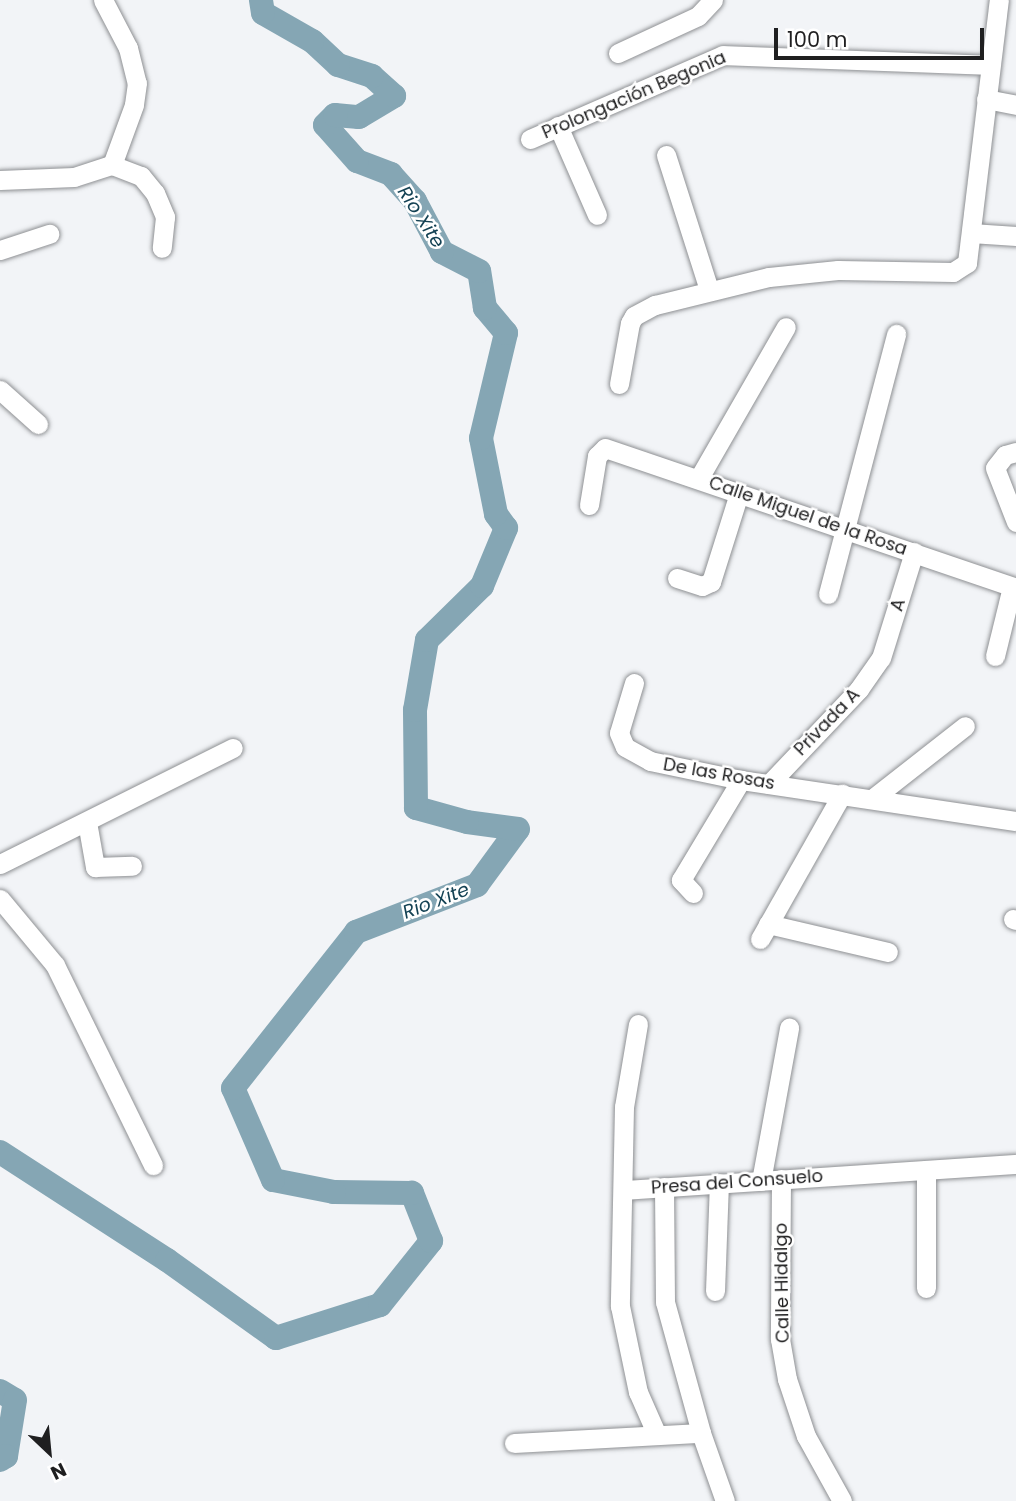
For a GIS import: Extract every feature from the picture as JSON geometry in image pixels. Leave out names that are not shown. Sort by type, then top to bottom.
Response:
[{"type":"street","points":[[103,0],[128,48],[137,83],[134,105],[112,165]]},
{"type":"street","points":[[618,53],[698,16],[713,0]]},
{"type":"street","points":[[619,384],[634,316],[709,290],[838,270],[953,272],[967,263],[990,65],[1001,0],[1016,2]]},
{"type":"street","name":"Prolongación Begonia","points":[[530,139],[723,55],[990,65]]},
{"type":"street","points":[[986,99],[1016,105]]},
{"type":"street","points":[[558,126],[597,215]]},
{"type":"street","points":[[666,155],[709,290]]},
{"type":"street","points":[[0,180],[74,177],[112,165],[141,176],[155,193],[165,217],[162,248]]},
{"type":"street","points":[[971,233],[1016,236]]},
{"type":"street","points":[[0,250],[49,234]]},
{"type":"street","points":[[699,478],[786,327]]},
{"type":"street","points":[[828,594],[896,334]]},
{"type":"street","points":[[0,390],[38,425]]},
{"type":"street","name":"Calle Miguel de la Rosa","points":[[589,505],[600,450],[612,449],[1014,587]]},
{"type":"street","points":[[1016,452],[998,460],[995,468],[1016,522]]},
{"type":"street","points":[[677,578],[702,586],[711,582],[739,492]]},
{"type":"street","name":"A","points":[[881,658],[914,552]]},
{"type":"street","points":[[995,656],[1014,587]]},
{"type":"street","name":"Privada A","points":[[769,784],[859,689],[881,658]]},
{"type":"street","name":"De las Rosas","points":[[634,683],[619,733],[625,747],[650,761],[741,780],[1016,821]]},
{"type":"street","points":[[872,799],[965,726]]},
{"type":"street","points":[[0,864],[233,748]]},
{"type":"street","points":[[692,893],[681,880],[741,780]]},
{"type":"street","points":[[842,794],[764,932],[888,952]]},
{"type":"street","points":[[87,822],[95,867],[132,866]]},
{"type":"street","points":[[0,899],[55,965],[153,1165]]},
{"type":"street","points":[[638,1024],[624,1107],[620,1306],[638,1392],[657,1435]]},
{"type":"street","points":[[761,1181],[789,1028]]},
{"type":"street","name":"Presa del Consuelo","points":[[624,1190],[1016,1164]]},
{"type":"street","points":[[926,1170],[926,1288]]},
{"type":"street","name":"Calle Hidalgo","points":[[782,1179],[780,1339],[787,1379],[806,1436],[842,1501]]},
{"type":"street","points":[[715,1291],[719,1184]]},
{"type":"street","points":[[664,1187],[665,1302],[701,1433],[725,1501]]},
{"type":"street","points":[[514,1443],[701,1433]]},
{"type":"waterway","name":"Rio Xite","points":[[0,1152],[167,1260],[276,1338],[380,1305],[431,1241],[412,1193],[334,1192],[273,1180],[233,1088],[356,932],[477,885],[518,829],[467,822],[416,808],[415,710],[427,640],[482,586],[506,528],[496,514],[481,438],[506,333],[485,308],[479,271],[442,252],[415,201],[391,174],[357,161],[325,125],[335,115],[359,117],[394,96],[372,76],[338,65],[312,41],[263,13],[261,0]]},
{"type":"waterway","name":"Rio Xite","points":[[0,1391],[15,1400],[6,1456],[0,1460]]}]
